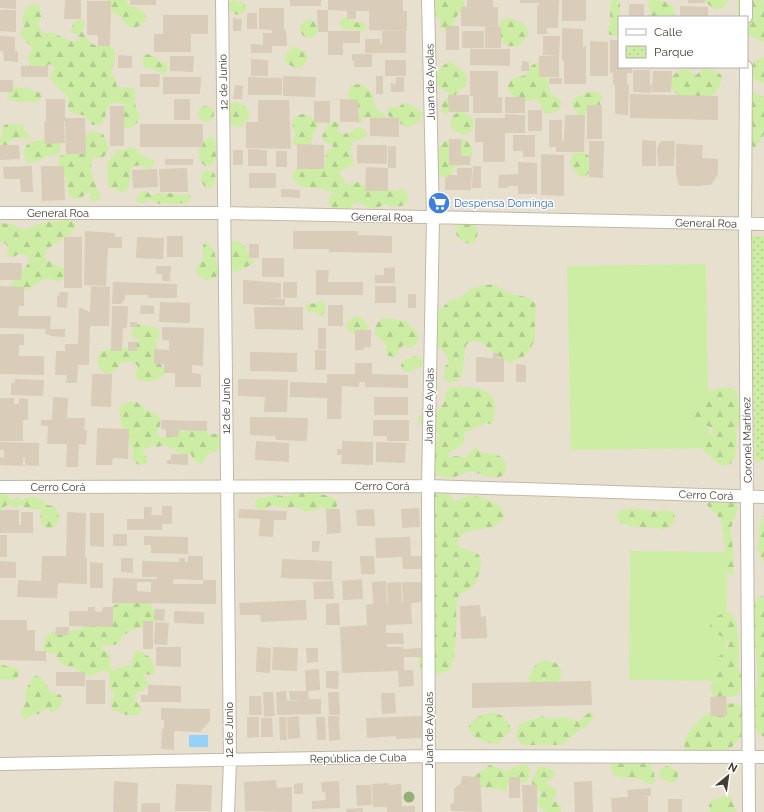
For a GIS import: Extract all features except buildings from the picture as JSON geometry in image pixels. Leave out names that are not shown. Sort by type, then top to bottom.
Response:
[{"type":"street","name":"12 de Junio","points":[[222,0],[230,761],[228,812]]},
{"type":"street","name":"Juan de Ayolas","points":[[428,0],[433,218],[428,486],[430,812]]},
{"type":"street","points":[[746,0],[746,16]]},
{"type":"street","name":"Coronel Martínez","points":[[746,68],[745,224],[750,812]]},
{"type":"street","name":"General Roa","points":[[0,213],[225,213],[764,224]]},
{"type":"street","name":"Cerro Corá","points":[[0,487],[428,486],[764,497]]},
{"type":"street","name":"República de Cuba","points":[[0,764],[230,761],[429,756],[764,757]]},
{"type":"shaded area","points":[[0,0],[764,0],[764,812],[0,812]]},
{"type":"green space","points":[[102,0],[127,0],[129,6],[136,7],[144,13],[146,17],[145,20],[138,27],[131,28],[123,22],[122,17],[112,13],[108,1]]},
{"type":"green space","points":[[232,0],[244,3],[246,9],[244,13],[237,15],[230,11],[228,5]]},
{"type":"green space","points":[[430,0],[463,0],[464,9],[455,20],[450,31],[446,31],[440,27],[440,20],[434,13]]},
{"type":"green space","points":[[612,0],[619,0],[620,2],[618,36],[610,35],[607,31],[610,24],[610,5]]},
{"type":"green space","points":[[705,0],[728,1],[725,6],[715,9],[705,2]]},
{"type":"green space","points":[[737,0],[762,0],[764,3],[764,43],[748,35],[748,16],[738,16]]},
{"type":"green space","points":[[649,1],[664,1],[668,3],[674,8],[674,16],[649,16],[651,12],[648,5]]},
{"type":"green space","points":[[35,4],[39,6],[41,16],[38,27],[46,34],[51,32],[72,41],[79,40],[79,37],[75,33],[71,33],[71,30],[75,21],[82,19],[85,25],[82,31],[91,43],[94,45],[108,46],[113,49],[115,52],[115,58],[111,71],[117,87],[129,88],[135,91],[136,106],[139,116],[138,122],[128,129],[120,124],[121,109],[126,105],[115,102],[107,107],[105,118],[99,125],[90,124],[85,116],[70,111],[68,106],[68,96],[50,78],[50,75],[54,70],[52,65],[49,64],[46,67],[30,70],[28,57],[33,48],[23,39],[20,33],[24,27],[22,19],[26,8]]},
{"type":"green space","points":[[347,17],[356,22],[363,22],[366,28],[361,32],[355,29],[345,30],[339,24],[342,18]]},
{"type":"green space","points":[[506,18],[513,19],[525,25],[528,34],[521,45],[507,46],[500,40],[499,27],[501,22]]},
{"type":"green space","points":[[309,20],[315,23],[318,29],[315,35],[309,38],[303,35],[300,29],[303,23]]},
{"type":"green space","points":[[296,47],[305,52],[308,58],[302,67],[297,68],[285,61],[288,52]]},
{"type":"green space","points":[[147,54],[154,56],[158,61],[167,63],[168,69],[164,74],[152,68],[144,67],[142,61]]},
{"type":"green space","points":[[764,57],[764,84],[751,76],[751,67],[753,63]]},
{"type":"green space","points":[[450,61],[466,74],[467,81],[464,87],[455,95],[450,111],[445,114],[442,112],[441,105],[449,95],[448,92],[436,85],[434,77],[444,65]]},
{"type":"green space","points":[[536,63],[540,63],[547,78],[551,94],[560,99],[561,106],[555,112],[545,113],[537,99],[521,101],[514,97],[509,91],[508,88],[511,80],[525,75],[531,66]]},
{"type":"green space","points":[[707,69],[718,72],[722,76],[722,80],[719,87],[706,104],[684,98],[675,92],[671,87],[669,82],[678,71],[687,70],[696,75],[702,70]]},
{"type":"green space","points":[[358,84],[363,85],[373,94],[374,104],[377,109],[385,115],[385,119],[366,117],[363,118],[361,123],[355,121],[361,110],[355,105],[348,94],[350,86]]},
{"type":"green space","points":[[14,86],[21,88],[27,87],[35,92],[42,92],[41,98],[33,104],[31,101],[21,102],[8,99],[6,97]]},
{"type":"green space","points":[[592,91],[603,96],[599,106],[580,117],[572,104],[576,97]]},
{"type":"green space","points":[[748,92],[756,93],[764,98],[764,134],[756,147],[749,146],[739,137],[739,131],[751,121]]},
{"type":"green space","points":[[236,102],[248,109],[250,114],[243,123],[242,127],[233,126],[225,122],[229,104]]},
{"type":"green space","points":[[404,103],[410,104],[422,112],[422,118],[419,122],[414,125],[404,126],[390,118],[386,112],[390,107],[399,107]]},
{"type":"green space","points":[[203,106],[209,106],[214,111],[212,120],[209,122],[203,122],[198,117],[198,111]]},
{"type":"green space","points":[[461,111],[473,118],[472,130],[466,134],[458,133],[451,126],[453,116]]},
{"type":"green space","points":[[302,114],[310,116],[319,124],[314,133],[311,144],[309,146],[298,147],[292,142],[296,134],[293,128],[293,122],[295,117]]},
{"type":"green space","points":[[335,121],[341,124],[337,129],[337,132],[348,133],[361,127],[367,132],[364,138],[353,142],[350,151],[354,163],[348,168],[340,171],[340,175],[344,179],[345,183],[351,186],[353,183],[359,182],[367,189],[373,191],[390,189],[396,191],[402,188],[406,191],[408,196],[405,204],[395,207],[385,204],[375,208],[367,207],[359,202],[356,202],[347,211],[338,210],[333,208],[328,201],[332,192],[314,187],[304,188],[294,181],[292,175],[298,167],[323,168],[325,166],[326,153],[333,147],[332,144],[324,142],[322,136],[326,125]]},
{"type":"green space","points":[[6,124],[23,125],[25,132],[31,135],[30,138],[14,138],[7,145],[0,143],[0,137],[3,134],[2,128]]},
{"type":"green space","points":[[93,131],[103,134],[109,149],[104,156],[93,159],[91,163],[93,178],[101,196],[100,199],[94,201],[91,200],[89,197],[91,194],[89,192],[79,199],[72,198],[68,193],[66,176],[60,173],[58,160],[64,154],[75,153],[87,134]]},
{"type":"green space","points":[[46,137],[58,141],[61,150],[55,155],[48,156],[34,163],[27,161],[23,152],[26,146],[31,142],[41,140]]},
{"type":"green space","points":[[209,137],[213,137],[215,139],[216,156],[213,163],[207,167],[200,162],[199,155],[201,145]]},
{"type":"green space","points":[[461,139],[467,141],[471,145],[472,156],[463,165],[454,167],[451,176],[446,179],[436,172],[436,150],[445,141]]},
{"type":"green space","points":[[129,147],[136,149],[142,156],[155,161],[150,169],[143,166],[131,168],[129,188],[124,193],[118,191],[114,187],[108,188],[107,164],[112,156],[115,155],[117,150],[124,150]]},
{"type":"green space","points":[[579,152],[585,153],[590,157],[589,171],[584,177],[576,173],[570,162],[573,154]]},
{"type":"green space","points":[[206,170],[213,172],[215,176],[211,188],[204,186],[201,180],[202,173]]},
{"type":"green space","points":[[143,191],[146,191],[151,195],[157,193],[171,193],[180,195],[187,194],[191,199],[186,204],[180,203],[177,205],[168,203],[158,204],[150,199],[147,202],[140,203],[136,201],[136,198]]},
{"type":"green space","points":[[67,220],[73,221],[76,226],[74,230],[45,252],[45,259],[61,267],[66,272],[64,278],[59,282],[46,279],[27,290],[18,289],[11,285],[12,281],[30,261],[27,255],[19,254],[13,257],[7,255],[8,247],[4,242],[0,242],[0,223],[11,224],[24,230],[41,223]]},
{"type":"green space","points":[[474,221],[477,237],[474,243],[464,242],[459,239],[456,234],[458,229],[453,222]]},
{"type":"green space","points":[[750,236],[764,236],[764,461],[755,461]]},
{"type":"green space","points":[[233,241],[238,241],[244,245],[254,260],[254,263],[237,272],[230,270],[230,246]]},
{"type":"green space","points":[[208,242],[214,251],[219,272],[215,278],[208,280],[202,279],[198,275],[196,268],[203,259],[203,245]]},
{"type":"green space","points":[[706,264],[709,448],[571,450],[567,266]]},
{"type":"green space","points":[[494,284],[509,293],[530,298],[535,304],[535,339],[529,352],[512,362],[505,361],[483,343],[471,341],[466,345],[462,375],[458,380],[450,383],[444,380],[445,367],[449,361],[442,349],[435,345],[428,317],[440,310],[450,300],[459,298],[472,289]]},
{"type":"green space","points":[[321,301],[324,302],[325,308],[321,316],[315,311],[310,313],[306,310],[306,306],[308,304],[316,304]]},
{"type":"green space","points":[[358,316],[363,319],[368,326],[367,330],[355,335],[348,329],[346,324],[352,318]]},
{"type":"green space","points":[[385,318],[408,322],[419,336],[417,343],[409,348],[403,345],[393,357],[387,355],[385,352],[387,346],[375,333],[375,327],[378,322]]},
{"type":"green space","points":[[139,324],[154,327],[159,330],[160,336],[155,340],[160,363],[165,371],[164,376],[150,382],[139,380],[136,377],[136,370],[138,366],[131,361],[120,363],[117,369],[109,374],[102,371],[98,365],[98,358],[101,351],[134,347],[137,342],[140,341],[139,338],[134,338],[131,336],[132,330]]},
{"type":"green space","points":[[416,356],[423,360],[418,369],[409,372],[402,370],[401,365],[403,360]]},
{"type":"green space","points":[[450,387],[479,389],[486,392],[492,396],[495,403],[495,412],[492,424],[485,423],[464,432],[464,440],[462,445],[450,452],[448,458],[455,456],[465,457],[476,447],[482,453],[496,454],[504,459],[506,466],[505,474],[499,477],[485,476],[472,471],[451,478],[434,475],[424,467],[420,461],[424,453],[437,441],[439,435],[431,427],[421,424],[417,419],[426,413],[437,413],[445,400],[445,393]]},
{"type":"green space","points":[[732,387],[737,393],[741,422],[735,429],[736,453],[733,461],[724,466],[717,463],[700,447],[700,440],[705,435],[712,434],[713,428],[697,422],[692,415],[695,407],[706,393],[716,389]]},
{"type":"green space","points":[[130,402],[139,403],[145,410],[154,413],[160,418],[159,428],[156,433],[163,439],[168,434],[179,430],[184,432],[188,427],[204,429],[208,434],[223,434],[223,448],[208,454],[201,464],[193,460],[191,454],[182,454],[164,445],[158,447],[152,445],[142,452],[146,456],[148,462],[146,464],[139,465],[132,457],[134,449],[129,445],[125,431],[121,425],[119,409],[123,404]]},
{"type":"green space","points":[[0,491],[6,494],[11,500],[16,497],[21,501],[27,497],[35,497],[42,500],[47,505],[53,506],[56,510],[59,518],[58,522],[52,528],[42,526],[40,517],[42,511],[40,509],[28,509],[21,505],[15,508],[11,505],[7,505],[0,511]]},
{"type":"green space","points":[[295,491],[313,491],[318,494],[329,496],[336,500],[336,508],[329,510],[320,507],[315,510],[305,512],[297,507],[284,508],[271,505],[260,510],[255,507],[256,500],[259,498],[274,495],[288,496],[293,494]]},
{"type":"green space","points":[[442,492],[450,495],[455,502],[466,496],[484,498],[501,507],[504,517],[493,527],[473,530],[461,535],[457,542],[461,548],[473,551],[480,556],[481,566],[474,586],[461,594],[457,601],[455,650],[450,670],[434,674],[420,670],[418,659],[424,638],[427,556],[420,543],[428,523],[433,493]]},
{"type":"green space","points":[[712,497],[735,500],[738,508],[731,528],[734,563],[733,577],[725,569],[723,562],[725,549],[721,521],[707,505]]},
{"type":"green space","points":[[639,509],[656,511],[665,510],[674,512],[675,521],[671,526],[664,529],[628,526],[620,522],[616,515],[621,510]]},
{"type":"green space","points":[[764,516],[764,564],[757,548],[759,543],[759,529]]},
{"type":"green space","points":[[630,551],[727,552],[726,681],[629,680]]},
{"type":"green space","points":[[761,596],[764,597],[764,737],[759,734],[751,722],[754,694],[758,681],[756,650],[749,622],[750,606]]},
{"type":"green space","points":[[118,603],[151,603],[152,609],[161,611],[162,619],[155,622],[150,622],[143,628],[133,629],[128,633],[123,634],[120,642],[116,644],[102,646],[102,649],[110,656],[110,665],[113,670],[122,666],[132,665],[132,656],[136,651],[142,652],[152,659],[155,671],[153,675],[144,674],[143,676],[147,680],[148,685],[144,690],[135,694],[135,700],[142,710],[138,715],[124,714],[111,708],[111,701],[115,696],[110,688],[109,672],[102,670],[94,675],[83,674],[73,666],[66,666],[61,663],[55,653],[49,653],[43,649],[46,637],[50,633],[56,631],[80,630]]},
{"type":"green space","points":[[728,612],[733,615],[737,624],[739,640],[738,667],[742,674],[741,688],[738,695],[722,698],[712,695],[711,688],[714,675],[720,672],[717,667],[716,659],[727,650],[729,644],[725,638],[711,631],[710,625],[717,616]]},
{"type":"green space","points":[[545,661],[555,662],[560,667],[562,674],[557,687],[530,685],[528,677],[537,663]]},
{"type":"green space","points":[[0,664],[9,667],[16,667],[20,673],[17,678],[11,681],[6,679],[0,680]]},
{"type":"green space","points":[[34,676],[43,679],[50,692],[61,695],[63,701],[58,709],[53,712],[49,712],[48,709],[44,710],[39,714],[33,714],[25,719],[20,714],[26,702],[25,692]]},
{"type":"green space","points":[[736,703],[747,711],[741,737],[732,747],[710,760],[685,753],[684,740],[690,730],[700,719],[722,704]]},
{"type":"green space","points":[[591,711],[594,717],[585,728],[579,730],[562,745],[524,745],[519,742],[516,735],[519,724],[542,716],[549,719],[565,717],[579,721]]},
{"type":"green space","points":[[491,712],[504,718],[511,730],[497,744],[476,738],[468,727],[477,717]]},
{"type":"green space","points":[[614,758],[634,764],[649,762],[654,772],[655,781],[650,785],[637,778],[617,777],[612,772],[610,767]]},
{"type":"green space","points":[[523,764],[527,765],[530,770],[528,781],[519,784],[510,779],[506,791],[478,786],[473,779],[478,773],[490,765],[506,771]]},
{"type":"green space","points":[[541,766],[555,771],[554,777],[546,782],[547,785],[556,789],[557,792],[553,800],[561,805],[561,812],[546,812],[538,806],[537,800],[541,795],[541,792],[534,787],[531,781],[538,768]]},
{"type":"green space","points":[[667,766],[671,766],[677,771],[678,778],[676,781],[670,783],[659,777],[661,770]]},
{"type":"green space","points":[[728,795],[731,796],[737,812],[710,812],[709,806],[711,800]]},
{"type":"water","points":[[189,735],[208,735],[208,747],[189,747]]},
{"type":"place","name":"Despensa Dominga","points":[[439,203]]}]
